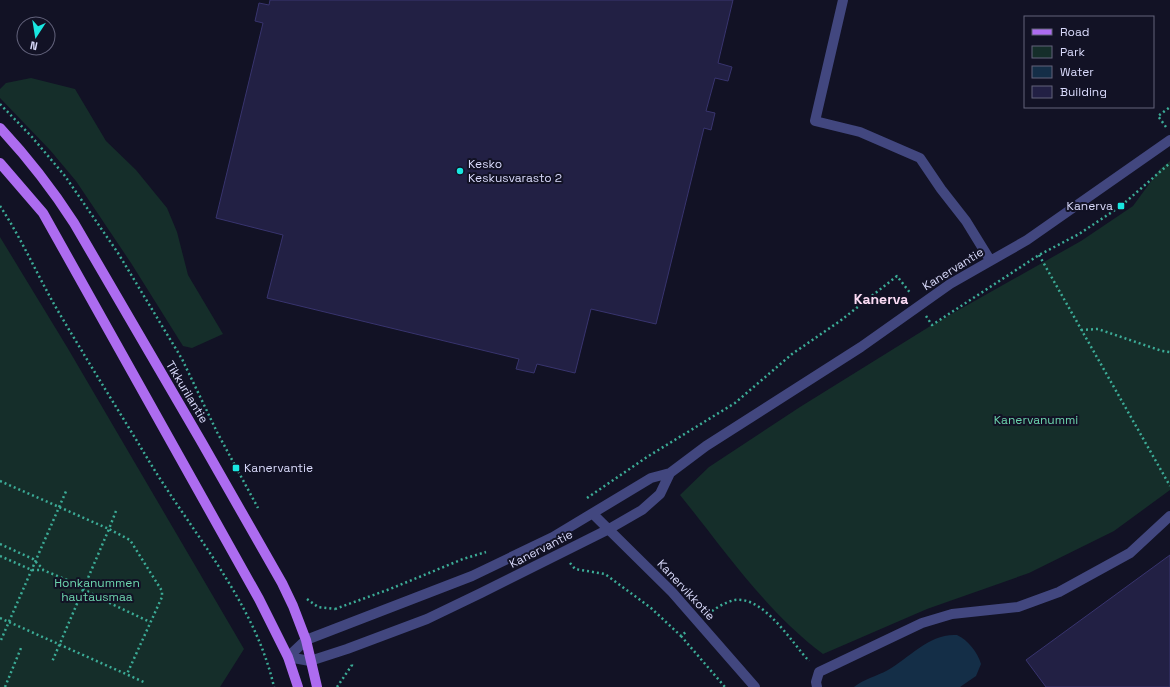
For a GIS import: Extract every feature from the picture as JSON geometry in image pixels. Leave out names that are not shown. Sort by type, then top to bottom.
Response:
[{"type":"main road","name":"Tikkurilantie","points":[[0,128],[25,155],[54,192],[74,223],[260,542],[293,606],[306,640],[317,687]]},
{"type":"main road","points":[[0,163],[43,213],[259,598],[288,657],[298,687]]},
{"type":"street","points":[[843,0],[815,121],[860,132],[920,158],[941,189],[966,221],[990,260]]},
{"type":"street","name":"Kanervantie","points":[[288,657],[306,640],[340,626],[409,602],[472,576],[553,537],[651,478],[670,473],[706,446],[807,383],[950,284],[1027,240],[1170,140]]},
{"type":"street","name":"Kanervantie","points":[[288,657],[310,661],[427,619],[609,529],[642,510],[660,494],[670,473]]},
{"type":"street","name":"Kanervikkotie","points":[[593,514],[672,592],[755,687]]},
{"type":"street","points":[[816,687],[819,672],[886,642],[922,623],[952,614],[1018,608],[1059,592],[1130,553],[1170,516]]},
{"type":"path","points":[[0,104],[32,137],[65,176],[118,252],[182,359],[217,432],[258,509]]},
{"type":"path","points":[[1170,107],[1158,116],[1170,132]]},
{"type":"path","points":[[1170,163],[1122,206],[1079,234],[1039,255],[1170,486]]},
{"type":"path","points":[[0,206],[59,312],[189,525],[219,567],[251,621],[269,665],[274,687]]},
{"type":"path","points":[[586,499],[647,457],[735,403],[792,354],[840,321],[897,276]]},
{"type":"path","points":[[1081,330],[1098,329],[1162,351],[1170,352]]},
{"type":"path","points":[[0,481],[109,529],[130,540],[162,591],[162,597],[127,674]]},
{"type":"path","points":[[2,640],[67,489]]},
{"type":"path","points":[[52,662],[82,588],[116,511]]},
{"type":"path","points":[[0,544],[36,562],[43,570],[150,622]]},
{"type":"path","points":[[305,595],[307,600],[318,607],[335,609],[390,589],[463,559],[492,550]]},
{"type":"path","points":[[0,556],[32,570],[43,570]]},
{"type":"path","points":[[335,609],[340,626]]},
{"type":"path","points":[[0,618],[146,683]]},
{"type":"path","points":[[681,636],[725,687]]},
{"type":"path","points":[[5,687],[21,648]]},
{"type":"path","points":[[337,687],[352,665],[347,648]]},
{"type":"green space","points":[[31,78],[75,89],[106,141],[136,170],[167,208],[177,232],[188,275],[223,334],[192,348],[183,346],[131,263],[76,181],[50,150],[0,98],[0,89],[6,83]]},
{"type":"green space","name":"Kanervanummi","points":[[1170,161],[1170,490],[1114,531],[1029,573],[927,609],[823,654],[803,638],[764,600],[680,495],[709,467],[800,407],[932,325],[1081,241],[1133,206],[1160,169]]},
{"type":"green space","name":"Honkanummen hautausmaa","points":[[0,237],[67,347],[244,649],[220,687],[0,687]]},
{"type":"water","points":[[947,635],[957,635],[972,647],[981,664],[976,676],[960,687],[854,687],[888,670],[929,642]]},
{"type":"building","name":"Kesko Keskusvarasto 2","points":[[270,0],[733,0],[718,63],[732,67],[728,81],[715,78],[706,111],[715,113],[711,130],[704,128],[656,324],[591,309],[575,373],[537,364],[534,373],[516,369],[519,359],[267,298],[283,235],[216,218],[263,23],[255,21],[259,3],[269,5]]},
{"type":"building","points":[[1170,555],[1170,687],[1046,687],[1026,660]]},
{"type":"place","name":"Kesko Keskusvarasto 2","points":[[460,171]]},
{"type":"place","name":"Kanerva","points":[[1121,206]]},
{"type":"place","name":"Kanervantie","points":[[236,468]]},
{"type":"district","name":"Kanerva","points":[[881,299]]}]
